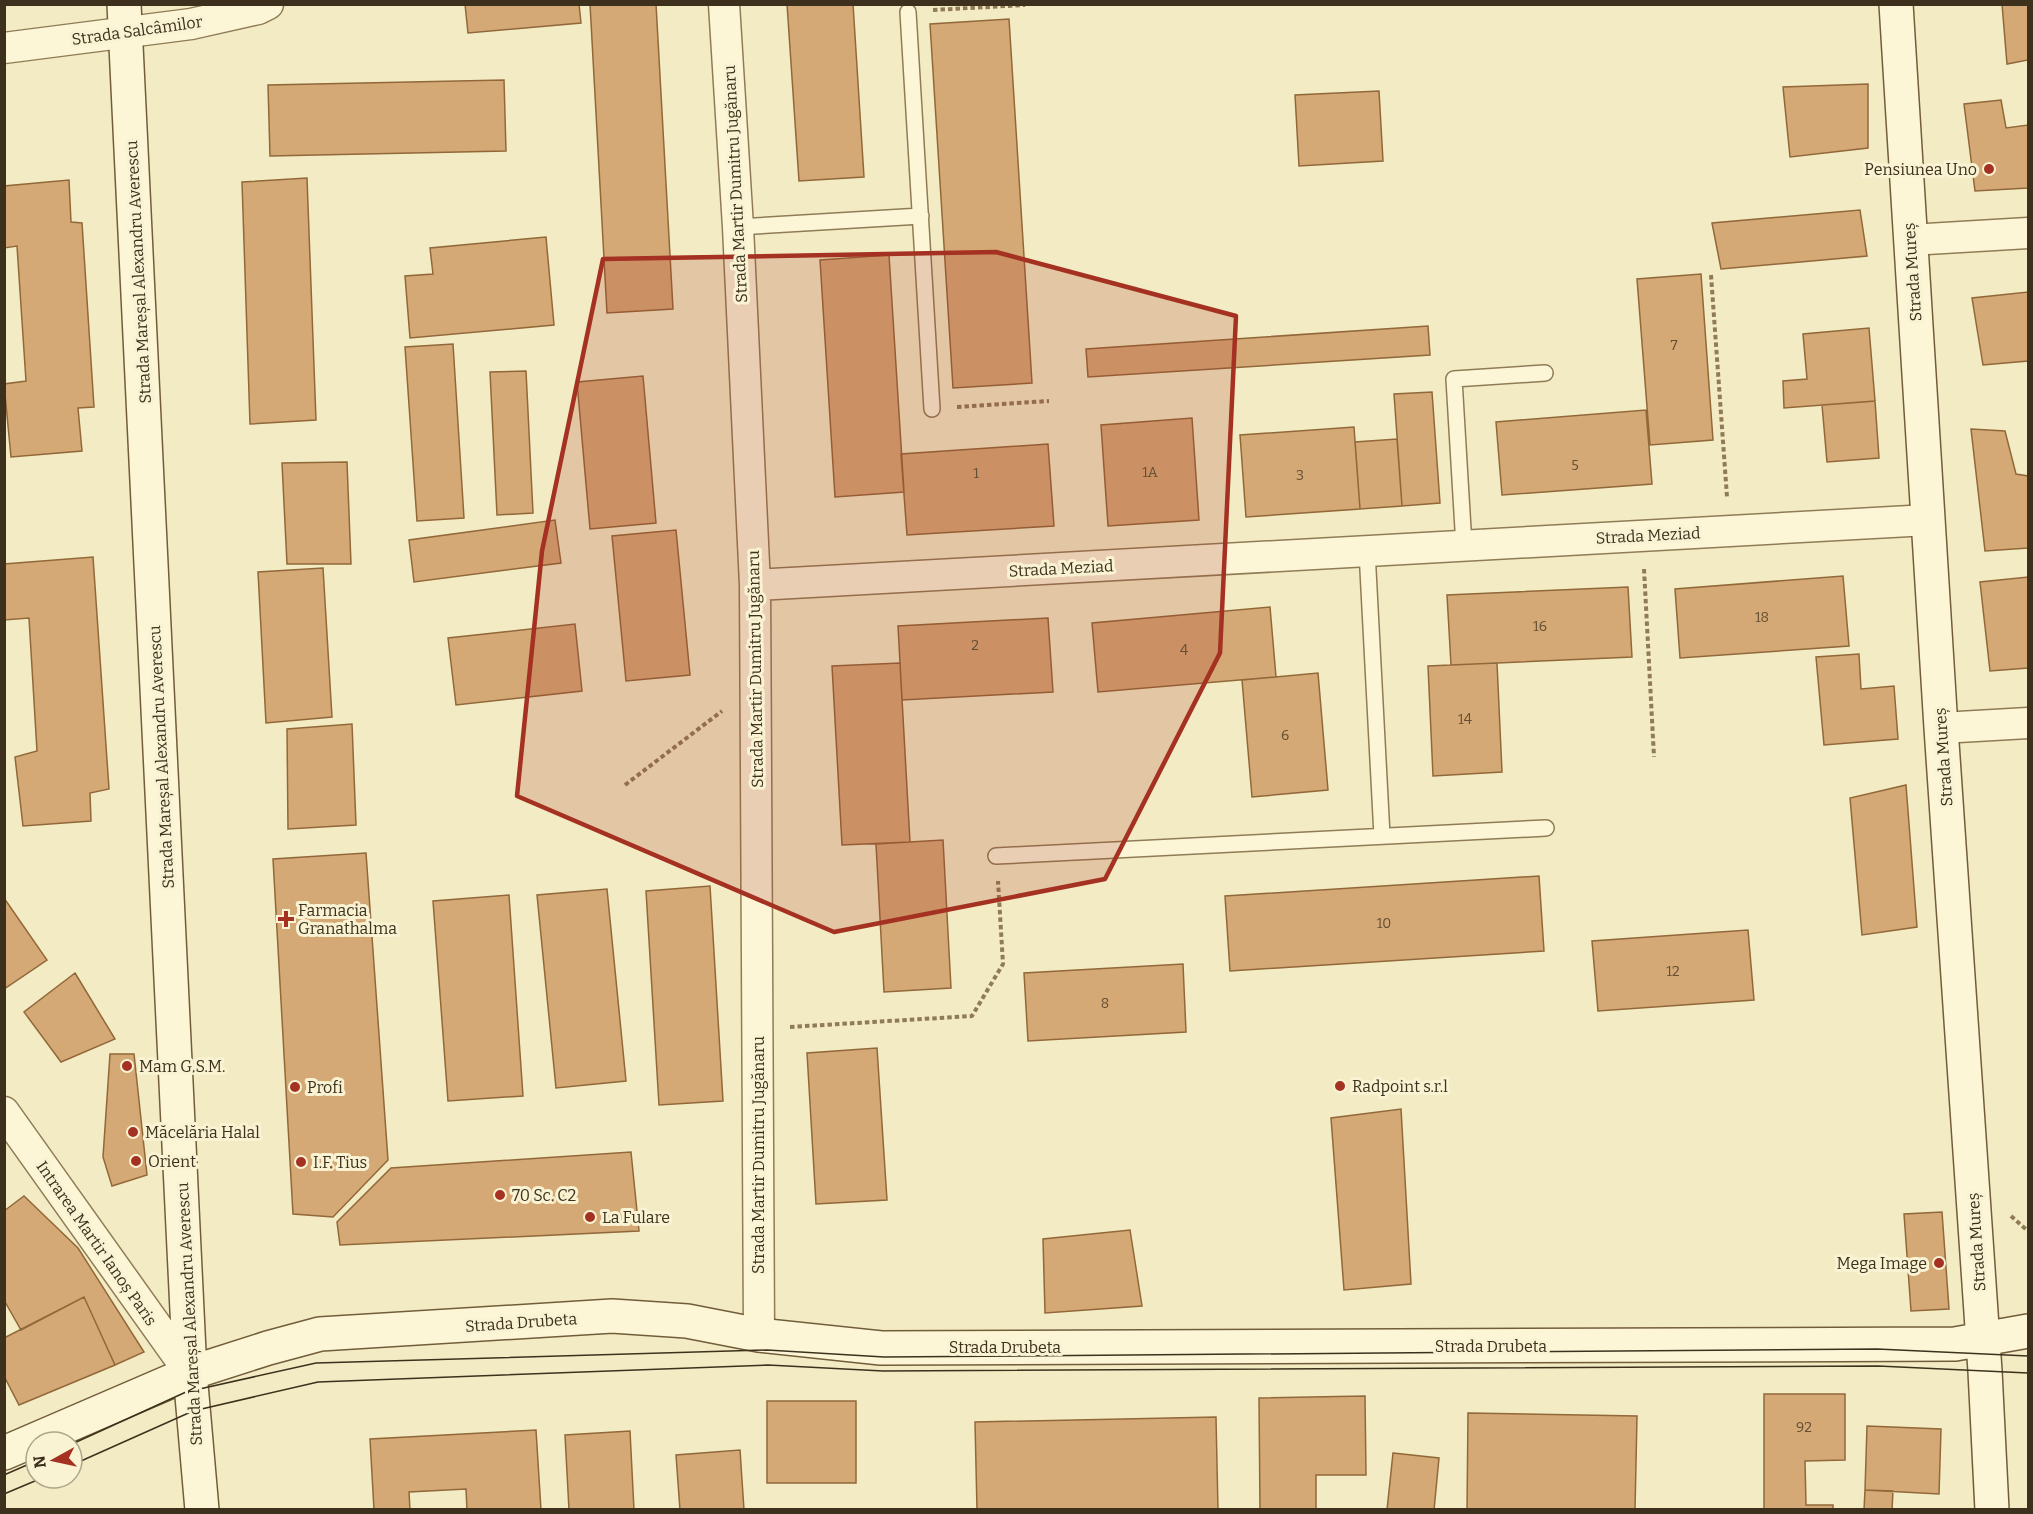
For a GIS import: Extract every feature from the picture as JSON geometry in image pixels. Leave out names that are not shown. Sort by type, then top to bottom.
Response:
[{"type":"street","name":"Strada Salcâmilor","points":[[4,48],[125,19],[190,24],[258,9],[268,4]]},
{"type":"street","name":"Strada Martir Dumitru Jugănaru","points":[[724,4],[738,227],[755,585],[759,1335]]},
{"type":"street","name":"Strada Mureș","points":[[1896,4],[1992,1509]]},
{"type":"street","name":"Strada Mareșal Alexandru Averescu","points":[[125,19],[190,1373],[202,1509]]},
{"type":"street","points":[[1910,240],[2028,233]]},
{"type":"street","name":"Strada Meziad","points":[[755,585],[1928,520]]},
{"type":"street","points":[[1941,728],[2028,723]]},
{"type":"street","name":"Intrarea Martir Ianoș Paris","points":[[4,1112],[190,1373]]},
{"type":"street","name":"Strada Drubeta","points":[[4,1453],[190,1373],[320,1334],[612,1316],[687,1321],[759,1335],[881,1348],[1943,1344],[1983,1340],[2028,1331]]},
{"type":"lane","points":[[908,12],[932,409]]},
{"type":"lane","points":[[738,227],[921,216]]},
{"type":"lane","points":[[1464,546],[1454,379],[1545,374]]},
{"type":"lane","points":[[1367,551],[1382,836]]},
{"type":"lane","points":[[996,856],[1546,828]]},
{"type":"path","points":[[908,12],[1025,5]]},
{"type":"path","points":[[1711,275],[1730,531]]},
{"type":"path","points":[[932,409],[1048,401]]},
{"type":"path","points":[[1642,536],[1654,757]]},
{"type":"path","points":[[625,785],[756,686]]},
{"type":"path","points":[[758,1029],[972,1016],[1003,964],[996,856]]},
{"type":"path","points":[[2006,1211],[2028,1231]]},
{"type":"highlighted area","points":[[996,252],[1236,316],[1220,653],[1105,879],[834,932],[517,796],[542,551],[603,259]]},
{"type":"building","points":[[465,4],[579,4],[581,23],[468,33]]},
{"type":"building","points":[[590,4],[656,4],[673,309],[607,313]]},
{"type":"building","points":[[787,4],[853,4],[864,177],[799,181]]},
{"type":"building","points":[[2002,4],[2028,4],[2028,60],[2007,64]]},
{"type":"building","points":[[1009,19],[1032,383],[953,388],[930,24]]},
{"type":"building","points":[[504,80],[506,151],[270,156],[268,85]]},
{"type":"building","points":[[1868,84],[1868,148],[1790,157],[1783,87]]},
{"type":"building","points":[[1379,91],[1383,161],[1299,166],[1295,95]]},
{"type":"building","points":[[2001,100],[2006,128],[2028,125],[2028,188],[1975,191],[1964,104]]},
{"type":"building","points":[[307,178],[316,420],[250,424],[242,182]]},
{"type":"building","points":[[69,180],[71,222],[82,223],[94,407],[78,408],[82,451],[11,457],[4,384],[26,381],[17,246],[4,248],[4,186]]},
{"type":"building","points":[[1860,210],[1867,256],[1721,269],[1712,223]]},
{"type":"building","points":[[546,237],[554,325],[410,338],[405,276],[433,274],[430,248]]},
{"type":"building","points":[[889,255],[904,492],[835,497],[820,260]]},
{"type":"building","points":[[1701,274],[1713,440],[1650,445],[1637,279]]},
{"type":"building","points":[[2028,292],[2028,361],[1983,365],[1972,298]]},
{"type":"building","points":[[1428,326],[1430,355],[1088,377],[1086,349]]},
{"type":"building","points":[[1869,328],[1875,401],[1784,408],[1783,381],[1807,379],[1803,334]]},
{"type":"building","points":[[453,344],[464,518],[417,521],[405,347]]},
{"type":"building","points":[[526,371],[533,513],[497,515],[490,372]]},
{"type":"building","points":[[643,376],[656,523],[590,529],[577,382]]},
{"type":"building","points":[[1432,392],[1440,503],[1402,506],[1394,394]]},
{"type":"building","points":[[1875,401],[1879,458],[1827,462],[1822,405]]},
{"type":"building","points":[[1646,410],[1652,484],[1502,495],[1496,422]]},
{"type":"building","points":[[1192,418],[1199,520],[1108,526],[1101,425]]},
{"type":"building","points":[[1354,427],[1360,509],[1246,517],[1240,435]]},
{"type":"building","points":[[1971,429],[2005,431],[2016,474],[2028,476],[2028,548],[1985,551]]},
{"type":"building","points":[[1397,439],[1402,506],[1360,509],[1355,442]]},
{"type":"building","points":[[1048,444],[1054,526],[907,535],[901,454]]},
{"type":"building","points":[[347,462],[351,564],[287,564],[282,463]]},
{"type":"building","points":[[555,520],[561,563],[414,582],[409,540]]},
{"type":"building","points":[[676,530],[690,675],[626,681],[612,536]]},
{"type":"building","points":[[93,557],[109,789],[90,793],[91,821],[23,826],[15,757],[37,751],[29,618],[4,620],[4,564]]},
{"type":"building","points":[[323,568],[332,717],[266,723],[258,572]]},
{"type":"building","points":[[1843,576],[1849,646],[1680,658],[1675,589]]},
{"type":"building","points":[[2028,577],[2028,668],[1990,671],[1980,582]]},
{"type":"building","points":[[1628,587],[1632,657],[1451,665],[1447,595]]},
{"type":"building","points":[[1270,607],[1276,677],[1098,692],[1092,623]]},
{"type":"building","points":[[1048,618],[1053,692],[902,700],[898,626]]},
{"type":"building","points":[[575,624],[582,691],[456,705],[448,638]]},
{"type":"building","points":[[1859,654],[1861,689],[1894,686],[1898,739],[1824,745],[1816,657]]},
{"type":"building","points":[[900,663],[910,842],[842,845],[832,666]]},
{"type":"building","points":[[1497,663],[1502,772],[1433,776],[1428,666]]},
{"type":"building","points":[[1318,673],[1328,790],[1252,797],[1242,680]]},
{"type":"building","points":[[352,724],[356,825],[288,829],[287,729]]},
{"type":"building","points":[[1906,785],[1917,927],[1862,935],[1850,798]]},
{"type":"building","points":[[943,840],[951,988],[884,992],[876,844]]},
{"type":"building","points":[[366,853],[388,1160],[333,1217],[293,1214],[273,859]]},
{"type":"building","points":[[1539,876],[1544,951],[1230,971],[1225,896]]},
{"type":"building","points":[[710,886],[723,1101],[659,1105],[646,891]]},
{"type":"building","points":[[607,889],[626,1081],[556,1088],[537,895]]},
{"type":"building","points":[[509,895],[523,1096],[448,1101],[433,901]]},
{"type":"building","points":[[4,898],[47,960],[4,989]]},
{"type":"building","points":[[1748,930],[1754,1000],[1598,1011],[1592,941]]},
{"type":"building","points":[[1183,964],[1186,1032],[1028,1041],[1024,973]]},
{"type":"building","points":[[75,973],[115,1039],[61,1062],[24,1012]]},
{"type":"building","points":[[877,1048],[887,1200],[816,1204],[807,1053]]},
{"type":"building","points":[[110,1054],[134,1054],[147,1175],[112,1186],[103,1157]]},
{"type":"building","points":[[1401,1109],[1411,1284],[1344,1290],[1331,1118]]},
{"type":"building","name":"70 Sc. C2","points":[[631,1152],[639,1231],[340,1245],[337,1222],[391,1168]]},
{"type":"building","points":[[24,1196],[78,1248],[144,1352],[115,1365],[84,1297],[21,1330],[4,1300],[4,1211]]},
{"type":"building","points":[[1942,1212],[1949,1309],[1911,1311],[1904,1214]]},
{"type":"building","points":[[1130,1230],[1142,1306],[1045,1313],[1043,1239]]},
{"type":"building","points":[[84,1297],[115,1365],[19,1405],[4,1376],[4,1338]]},
{"type":"building","points":[[1764,1394],[1845,1394],[1845,1460],[1805,1461],[1806,1505],[1833,1505],[1833,1510],[1764,1510]]},
{"type":"building","points":[[1365,1396],[1366,1475],[1316,1475],[1316,1510],[1260,1510],[1259,1398]]},
{"type":"building","points":[[767,1401],[856,1401],[856,1483],[767,1483]]},
{"type":"building","points":[[1468,1413],[1637,1416],[1635,1510],[1467,1510]]},
{"type":"building","points":[[1216,1417],[1218,1510],[977,1510],[975,1422]]},
{"type":"building","points":[[1867,1426],[1941,1429],[1939,1494],[1865,1490]]},
{"type":"building","points":[[536,1430],[541,1510],[467,1510],[466,1489],[409,1492],[410,1510],[374,1510],[370,1439]]},
{"type":"building","points":[[630,1431],[634,1510],[569,1510],[565,1435]]},
{"type":"building","points":[[740,1450],[744,1510],[680,1510],[676,1455]]},
{"type":"building","points":[[1393,1453],[1439,1458],[1434,1510],[1387,1510]]},
{"type":"building","points":[[1865,1490],[1893,1491],[1892,1510],[1864,1510]]},
{"type":"tram line","points":[[84,1439],[186,1392],[316,1363],[767,1350],[884,1357],[1877,1349],[2028,1356]]},
{"type":"tram line","points":[[84,1460],[193,1411],[318,1382],[768,1365],[883,1371],[1878,1366],[2028,1373]]},
{"type":"tram line","points":[[4,1475],[24,1466]]},
{"type":"tram line","points":[[4,1494],[24,1486]]},
{"type":"place","name":"Pensiunea Uno","points":[[1989,169]]},
{"type":"place","name":"Farmacia Granathalma","points":[[286,919]]},
{"type":"place","name":"Mam G.S.M.","points":[[127,1066]]},
{"type":"place","name":"Radpoint s.r.l","points":[[1340,1086]]},
{"type":"place","name":"Profi","points":[[295,1087]]},
{"type":"place","name":"Măcelăria Halal","points":[[133,1132]]},
{"type":"place","name":"Orient","points":[[136,1161]]},
{"type":"place","name":"I.F. Tius","points":[[301,1162]]},
{"type":"place","name":"70 Sc. C2","points":[[500,1195]]},
{"type":"place","name":"La Fulare","points":[[590,1217]]},
{"type":"place","name":"Mega Image","points":[[1939,1263]]}]
